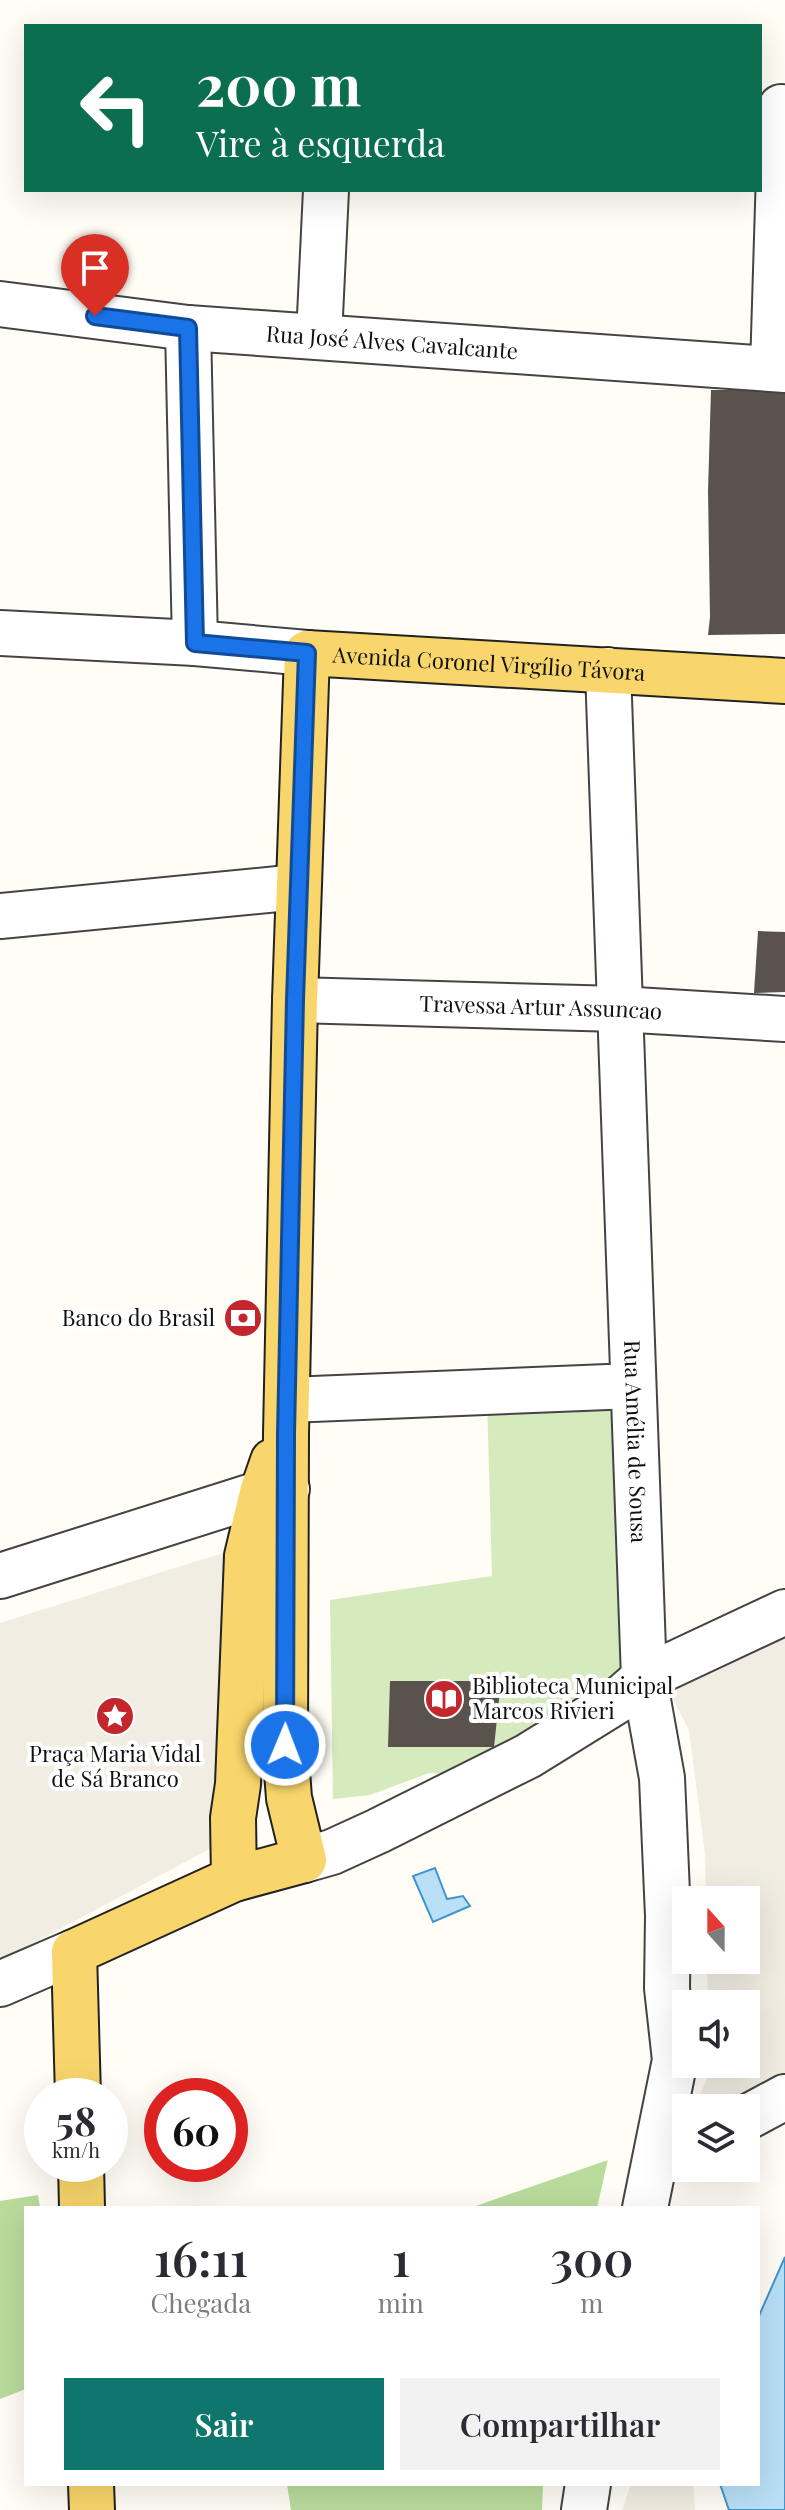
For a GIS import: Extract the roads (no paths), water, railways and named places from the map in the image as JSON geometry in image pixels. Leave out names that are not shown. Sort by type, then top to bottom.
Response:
[{"type":"main road","name":"Avenida Coronel Virgílio Távora","points":[[307,653],[785,681]]},
{"type":"main road","points":[[78,2078],[74,1952],[234,1879],[304,1860],[289,1798],[275,1491],[287,1417],[295,1000],[307,653]]},
{"type":"main road","points":[[234,1879],[233,1818],[238,1784],[247,1556],[275,1491]]},
{"type":"main road","points":[[81,2182],[82,2206]]},
{"type":"main road","points":[[91,2486],[92,2510]]},
{"type":"street","points":[[779,370],[781,107]]},
{"type":"street","points":[[319,337],[326,192]]},
{"type":"street","name":"Rua José Alves Cavalcante","points":[[0,304],[188,328],[779,370]]},
{"type":"street","points":[[188,328],[195,643]]},
{"type":"street","name":"Avenida Coronel Virgílio Távora","points":[[0,633],[195,643],[307,653]]},
{"type":"street","name":"Rua Amélia de Sousa","points":[[608,670],[644,1678],[662,1778],[668,1916],[667,1988],[675,2060],[661,2177]]},
{"type":"street","points":[[0,916],[298,887]]},
{"type":"street","name":"Travessa Artur Assuncao","points":[[295,1000],[619,1009],[785,1019]]},
{"type":"street","points":[[287,1417],[633,1386]]},
{"type":"street","points":[[0,1576],[275,1491]]},
{"type":"street","points":[[304,1860],[332,1852],[378,1831],[528,1756],[620,1699],[644,1678],[785,1612]]},
{"type":"street","points":[[0,1984],[74,1952]]},
{"type":"street","points":[[760,2110],[785,2097]]},
{"type":"street","points":[[584,2510],[588,2486]]},
{"type":"water","points":[[435,1868],[447,1899],[463,1896],[470,1906],[433,1922],[413,1876]]},
{"type":"water","points":[[785,2257],[785,2510],[729,2510],[721,2486],[760,2486],[760,2313]]},
{"type":"place","name":"Banco do Brasil","points":[[243,1318]]},
{"type":"place","name":"Biblioteca Municipal Marcos Rivieri","points":[[444,1699]]},
{"type":"place","name":"Praça Maria Vidal de Sá Branco","points":[[115,1716]]}]
